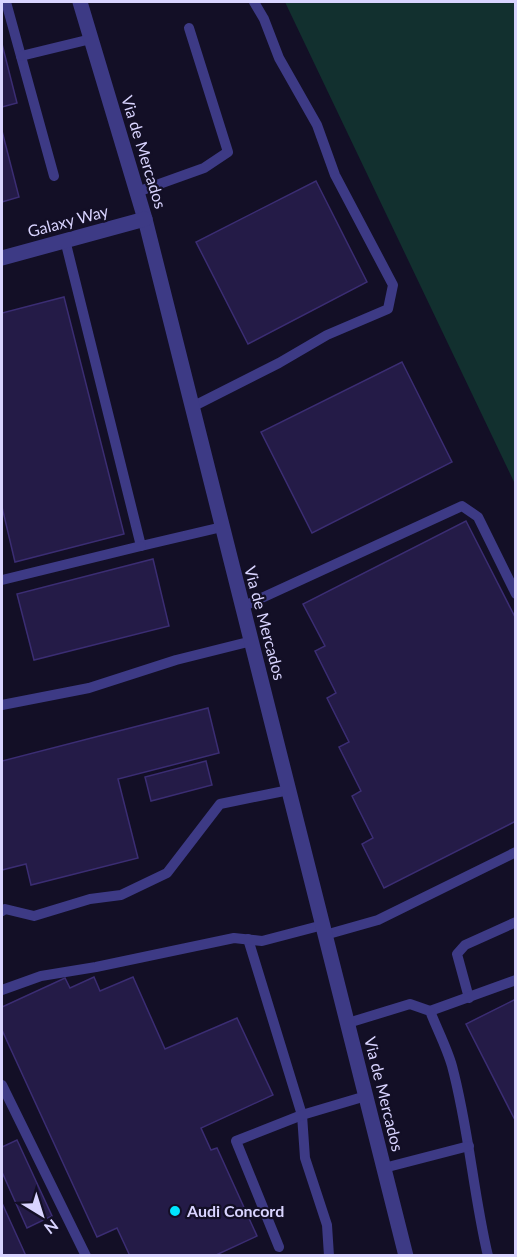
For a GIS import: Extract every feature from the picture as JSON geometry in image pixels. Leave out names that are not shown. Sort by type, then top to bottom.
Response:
[{"type":"street","name":"Via de Mercados","points":[[80,2],[145,219],[348,1023],[403,1255]]},
{"type":"street","name":"Galaxy Way","points":[[2,258],[145,219]]},
{"type":"lane","points":[[6,2],[54,176]]},
{"type":"lane","points":[[192,407],[279,363],[327,335],[388,309],[393,285],[335,176],[317,125],[279,58],[264,19],[254,2]]},
{"type":"lane","points":[[137,192],[204,168],[228,152],[189,28]]},
{"type":"lane","points":[[21,56],[92,39]]},
{"type":"lane","points":[[65,240],[141,546]]},
{"type":"lane","points":[[242,607],[462,506],[478,518],[516,594]]},
{"type":"lane","points":[[2,580],[222,527]]},
{"type":"lane","points":[[2,705],[89,688],[176,660],[252,640]]},
{"type":"lane","points":[[2,911],[5,909],[34,916],[90,899],[121,895],[167,873],[220,804],[289,790]]},
{"type":"lane","points":[[2,990],[42,976],[234,938],[262,941],[378,920],[516,852]]},
{"type":"lane","points":[[469,998],[456,954],[465,945],[516,922]]},
{"type":"lane","points":[[248,939],[302,1115],[305,1158],[327,1225],[329,1256]]},
{"type":"lane","points":[[348,1023],[410,1004],[430,1011],[516,980]]},
{"type":"lane","points":[[430,1011],[452,1065],[469,1146],[480,1224],[488,1256]]},
{"type":"lane","points":[[2,1085],[86,1256]]},
{"type":"lane","points":[[279,1247],[236,1141],[302,1115],[366,1096]]},
{"type":"lane","points":[[384,1168],[469,1146]]},
{"type":"green space","points":[[285,2],[515,2],[515,484]]},
{"type":"building","points":[[2,44],[17,103],[2,107]]},
{"type":"building","points":[[2,131],[19,197],[2,202]]},
{"type":"building","points":[[316,181],[367,282],[248,344],[196,242]]},
{"type":"building","points":[[64,297],[124,534],[15,562],[2,507],[2,313]]},
{"type":"building","points":[[402,362],[452,462],[312,533],[261,432]]},
{"type":"building","points":[[466,521],[516,619],[516,821],[384,888],[362,844],[373,838],[352,796],[361,791],[339,747],[349,742],[327,698],[336,693],[315,651],[325,646],[303,604]]},
{"type":"building","points":[[153,559],[169,626],[34,660],[17,594]]},
{"type":"building","points":[[208,708],[219,753],[118,779],[138,858],[31,885],[26,864],[2,870],[2,761]]},
{"type":"building","points":[[206,761],[212,785],[151,801],[145,777]]},
{"type":"building","points":[[94,977],[100,991],[133,977],[165,1049],[237,1018],[273,1095],[201,1128],[211,1150],[217,1148],[257,1236],[214,1256],[130,1256],[117,1228],[97,1237],[2,1030],[2,1007],[65,978],[70,988]]},
{"type":"building","points":[[516,999],[516,1122],[466,1024]]},
{"type":"building","points":[[17,1140],[52,1216],[27,1228],[2,1172],[2,1147]]},
{"type":"building","points":[[2,1203],[26,1256],[2,1256]]},
{"type":"place","name":"Audi Concord","points":[[175,1211]]}]
